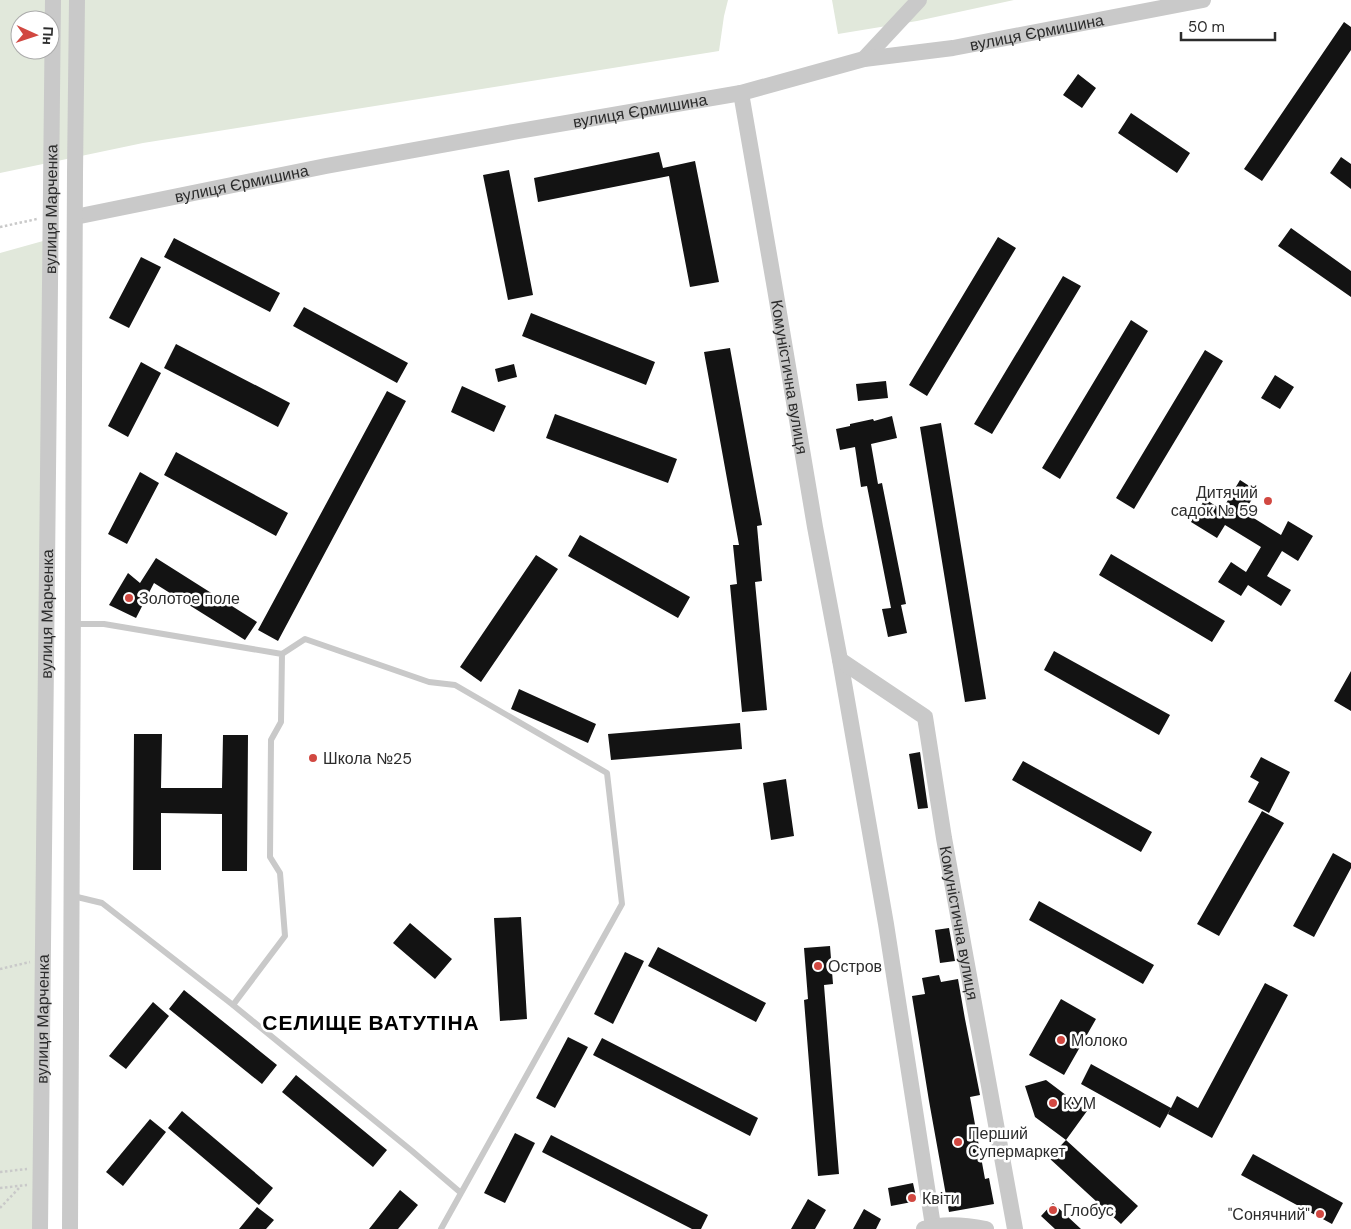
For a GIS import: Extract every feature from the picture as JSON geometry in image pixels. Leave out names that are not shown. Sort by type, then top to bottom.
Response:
[{"type":"street","name":"вулиця Марченка","points":[[40,1229],[53,0]]},
{"type":"street","name":"вулиця Марченка","points":[[70,1229],[77,0]]},
{"type":"street","points":[[864,59],[919,0]]},
{"type":"street","name":"вулиця Єрмишина","points":[[75,217],[336,164],[741,93],[864,59],[953,48],[1203,0]]},
{"type":"street","name":"Комуністична вулиця","points":[[741,93],[887,934],[929,1227]]},
{"type":"street","points":[[52,126],[61,130],[69,130],[76,126]]},
{"type":"street","points":[[51,174],[59,168],[67,168],[75,173]]},
{"type":"street","name":"Комуністична вулиця","points":[[840,660],[925,717],[944,838],[1016,1229]]},
{"type":"street","points":[[929,1227],[970,1226],[986,1229]]},
{"type":"lane","points":[[73,624],[104,624],[282,654],[305,639],[430,682],[456,685],[606,773],[622,904],[441,1229]]},
{"type":"lane","points":[[233,1004],[285,936],[280,873],[270,857],[271,740],[281,722],[282,654]]},
{"type":"lane","points":[[72,896],[102,903],[233,1004],[461,1193]]},
{"type":"path","points":[[0,227],[51,216]]},
{"type":"path","points":[[0,969],[43,960]]},
{"type":"path","points":[[0,1172],[41,1175]]},
{"type":"path","points":[[0,1188],[21,1185],[41,1175]]},
{"type":"path","points":[[0,1208],[21,1185]]},
{"type":"shaded area","points":[[0,0],[728,0],[719,51],[143,143],[0,173]]},
{"type":"shaded area","points":[[832,0],[1014,0],[917,21],[838,34]]},
{"type":"shaded area","points":[[43,241],[35,1229],[0,1229],[0,253]]},
{"type":"building","points":[[1344,22],[1351,27],[1351,50],[1262,181],[1244,169]]},
{"type":"building","points":[[1078,74],[1096,88],[1082,108],[1063,95]]},
{"type":"building","points":[[1131,113],[1190,153],[1177,173],[1118,133]]},
{"type":"building","points":[[659,152],[663,168],[695,161],[719,282],[690,287],[669,176],[538,202],[534,178]]},
{"type":"building","points":[[1341,157],[1351,164],[1351,189],[1330,173]]},
{"type":"building","points":[[509,170],[533,295],[508,300],[483,175]]},
{"type":"building","points":[[1291,228],[1351,271],[1351,297],[1278,246]]},
{"type":"building","points":[[998,237],[1016,248],[927,396],[909,385]]},
{"type":"building","points":[[174,238],[280,293],[270,312],[164,257]]},
{"type":"building","points":[[141,257],[161,267],[129,328],[109,318]]},
{"type":"building","points":[[1063,276],[1081,286],[992,434],[974,424]]},
{"type":"building","points":[[304,307],[408,363],[397,383],[293,326]]},
{"type":"building","points":[[531,313],[655,362],[646,385],[522,336]]},
{"type":"building","points":[[1131,320],[1148,331],[1060,479],[1042,468]]},
{"type":"building","points":[[176,344],[290,403],[278,427],[164,368]]},
{"type":"building","points":[[730,348],[762,525],[757,526],[762,581],[755,582],[767,710],[742,712],[730,585],[737,584],[733,545],[739,545],[704,352]]},
{"type":"building","points":[[1205,350],[1223,361],[1134,509],[1116,498]]},
{"type":"building","points":[[141,362],[161,373],[128,437],[108,426]]},
{"type":"building","points":[[514,364],[517,377],[498,382],[495,369]]},
{"type":"building","points":[[1275,375],[1294,387],[1280,409],[1261,398]]},
{"type":"building","points":[[886,381],[888,398],[858,401],[856,384]]},
{"type":"building","points":[[462,386],[506,406],[494,432],[451,412]]},
{"type":"building","points":[[387,391],[406,401],[278,641],[258,630]]},
{"type":"building","points":[[555,414],[677,459],[668,483],[546,438]]},
{"type":"building","points":[[892,416],[897,438],[871,444],[878,484],[882,483],[906,604],[901,605],[907,633],[888,637],[882,609],[891,608],[867,486],[861,487],[855,447],[840,450],[836,429],[850,426],[850,424],[873,419],[874,421]]},
{"type":"building","points":[[941,423],[986,699],[965,702],[920,427]]},
{"type":"building","points":[[176,452],[288,513],[276,536],[164,475]]},
{"type":"building","points":[[140,472],[159,483],[127,544],[108,534]]},
{"type":"building","points":[[1240,480],[1257,491],[1244,512],[1281,535],[1288,521],[1313,536],[1298,561],[1282,551],[1267,576],[1291,590],[1281,606],[1248,585],[1241,596],[1218,582],[1231,562],[1246,572],[1261,547],[1225,525],[1217,538],[1191,522],[1205,499],[1222,510]]},
{"type":"building","points":[[580,535],[690,597],[678,618],[568,556]]},
{"type":"building","points":[[1111,554],[1225,621],[1212,642],[1099,575]]},
{"type":"building","points":[[536,555],[558,569],[481,682],[460,667]]},
{"type":"building","points":[[156,558],[257,622],[245,640],[154,583],[136,618],[109,605],[128,573],[140,583]]},
{"type":"building","points":[[1054,651],[1170,715],[1159,735],[1044,670]]},
{"type":"building","points":[[1351,671],[1351,711],[1334,701]]},
{"type":"building","points":[[519,689],[596,724],[588,743],[511,709]]},
{"type":"building","points":[[740,723],[742,749],[611,760],[608,734]]},
{"type":"building","points":[[134,734],[162,734],[161,788],[222,788],[223,735],[248,735],[247,871],[222,871],[222,814],[161,813],[161,870],[133,870]]},
{"type":"building","points":[[920,752],[928,808],[918,809],[909,754]]},
{"type":"building","points":[[1261,757],[1290,772],[1269,813],[1248,802],[1259,782],[1250,777]]},
{"type":"building","points":[[1023,761],[1152,832],[1141,852],[1012,780]]},
{"type":"building","points":[[786,779],[794,836],[771,840],[763,783]]},
{"type":"building","points":[[1262,811],[1284,823],[1219,936],[1197,924]]},
{"type":"building","points":[[1333,853],[1351,863],[1351,868],[1314,937],[1293,926]]},
{"type":"building","points":[[1039,901],[1154,965],[1143,984],[1029,920]]},
{"type":"building","points":[[521,917],[527,1019],[500,1021],[494,918]]},
{"type":"building","points":[[410,923],[452,959],[435,979],[393,943]]},
{"type":"building","points":[[949,928],[955,961],[940,963],[935,930]]},
{"type":"building","points":[[830,946],[833,984],[824,985],[839,1174],[818,1176],[804,1000],[808,999],[804,948]]},
{"type":"building","points":[[658,947],[766,1003],[756,1022],[648,966]]},
{"type":"building","points":[[625,952],[644,961],[613,1024],[594,1014]]},
{"type":"building","points":[[939,975],[941,982],[958,979],[980,1095],[970,1097],[985,1179],[989,1178],[994,1204],[949,1212],[912,996],[925,994],[922,978]]},
{"type":"building","points":[[1265,983],[1288,995],[1212,1138],[1168,1114],[1177,1096],[1198,1108]]},
{"type":"building","points":[[184,990],[277,1065],[262,1084],[169,1009]]},
{"type":"building","name":"Молоко","points":[[1061,999],[1096,1019],[1064,1075],[1029,1055]]},
{"type":"building","points":[[153,1002],[169,1016],[126,1069],[109,1056]]},
{"type":"building","points":[[568,1037],[588,1047],[555,1108],[536,1098]]},
{"type":"building","points":[[602,1038],[758,1118],[750,1136],[593,1055]]},
{"type":"building","points":[[1091,1064],[1171,1108],[1160,1128],[1081,1084]]},
{"type":"building","points":[[296,1075],[387,1150],[373,1167],[282,1092]]},
{"type":"building","name":"КУМ","points":[[1046,1080],[1087,1111],[1066,1140],[1035,1117],[1025,1086]]},
{"type":"building","points":[[182,1111],[273,1188],[259,1205],[168,1128]]},
{"type":"building","points":[[150,1119],[166,1132],[123,1186],[106,1172]]},
{"type":"building","points":[[515,1133],[535,1143],[505,1203],[484,1193]]},
{"type":"building","points":[[551,1135],[708,1215],[701,1229],[692,1229],[542,1152]]},
{"type":"building","points":[[1066,1140],[1138,1206],[1121,1224],[1049,1158]]},
{"type":"building","points":[[1253,1154],[1343,1203],[1332,1224],[1241,1175]]},
{"type":"building","points":[[913,1183],[917,1201],[891,1206],[888,1188]]},
{"type":"building","points":[[400,1190],[418,1205],[398,1229],[369,1229]]},
{"type":"building","points":[[808,1199],[826,1210],[815,1229],[791,1229]]},
{"type":"building","name":"Глобус","points":[[1053,1203],[1081,1229],[1055,1229],[1041,1216]]},
{"type":"building","points":[[257,1207],[274,1220],[266,1229],[239,1229]]},
{"type":"building","points":[[864,1209],[881,1219],[876,1229],[853,1229]]},
{"type":"place","name":"Дитячий садок № 59","points":[[1268,501]]},
{"type":"place","name":"Золотое поле","points":[[129,598]]},
{"type":"place","name":"Школа №25","points":[[313,758]]},
{"type":"place","name":"Остров","points":[[818,966]]},
{"type":"place","name":"Молоко","points":[[1061,1040]]},
{"type":"place","name":"КУМ","points":[[1053,1103]]},
{"type":"place","name":"Перший Супермаркет","points":[[958,1142]]},
{"type":"place","name":"Квіти","points":[[912,1198]]},
{"type":"place","name":"Глобус","points":[[1053,1210]]},
{"type":"place","name":"\"Сонячний\"","points":[[1320,1214]]},
{"type":"district","name":"СЕЛИЩЕ ВАТУТІНА","points":[[371,1023]]}]
